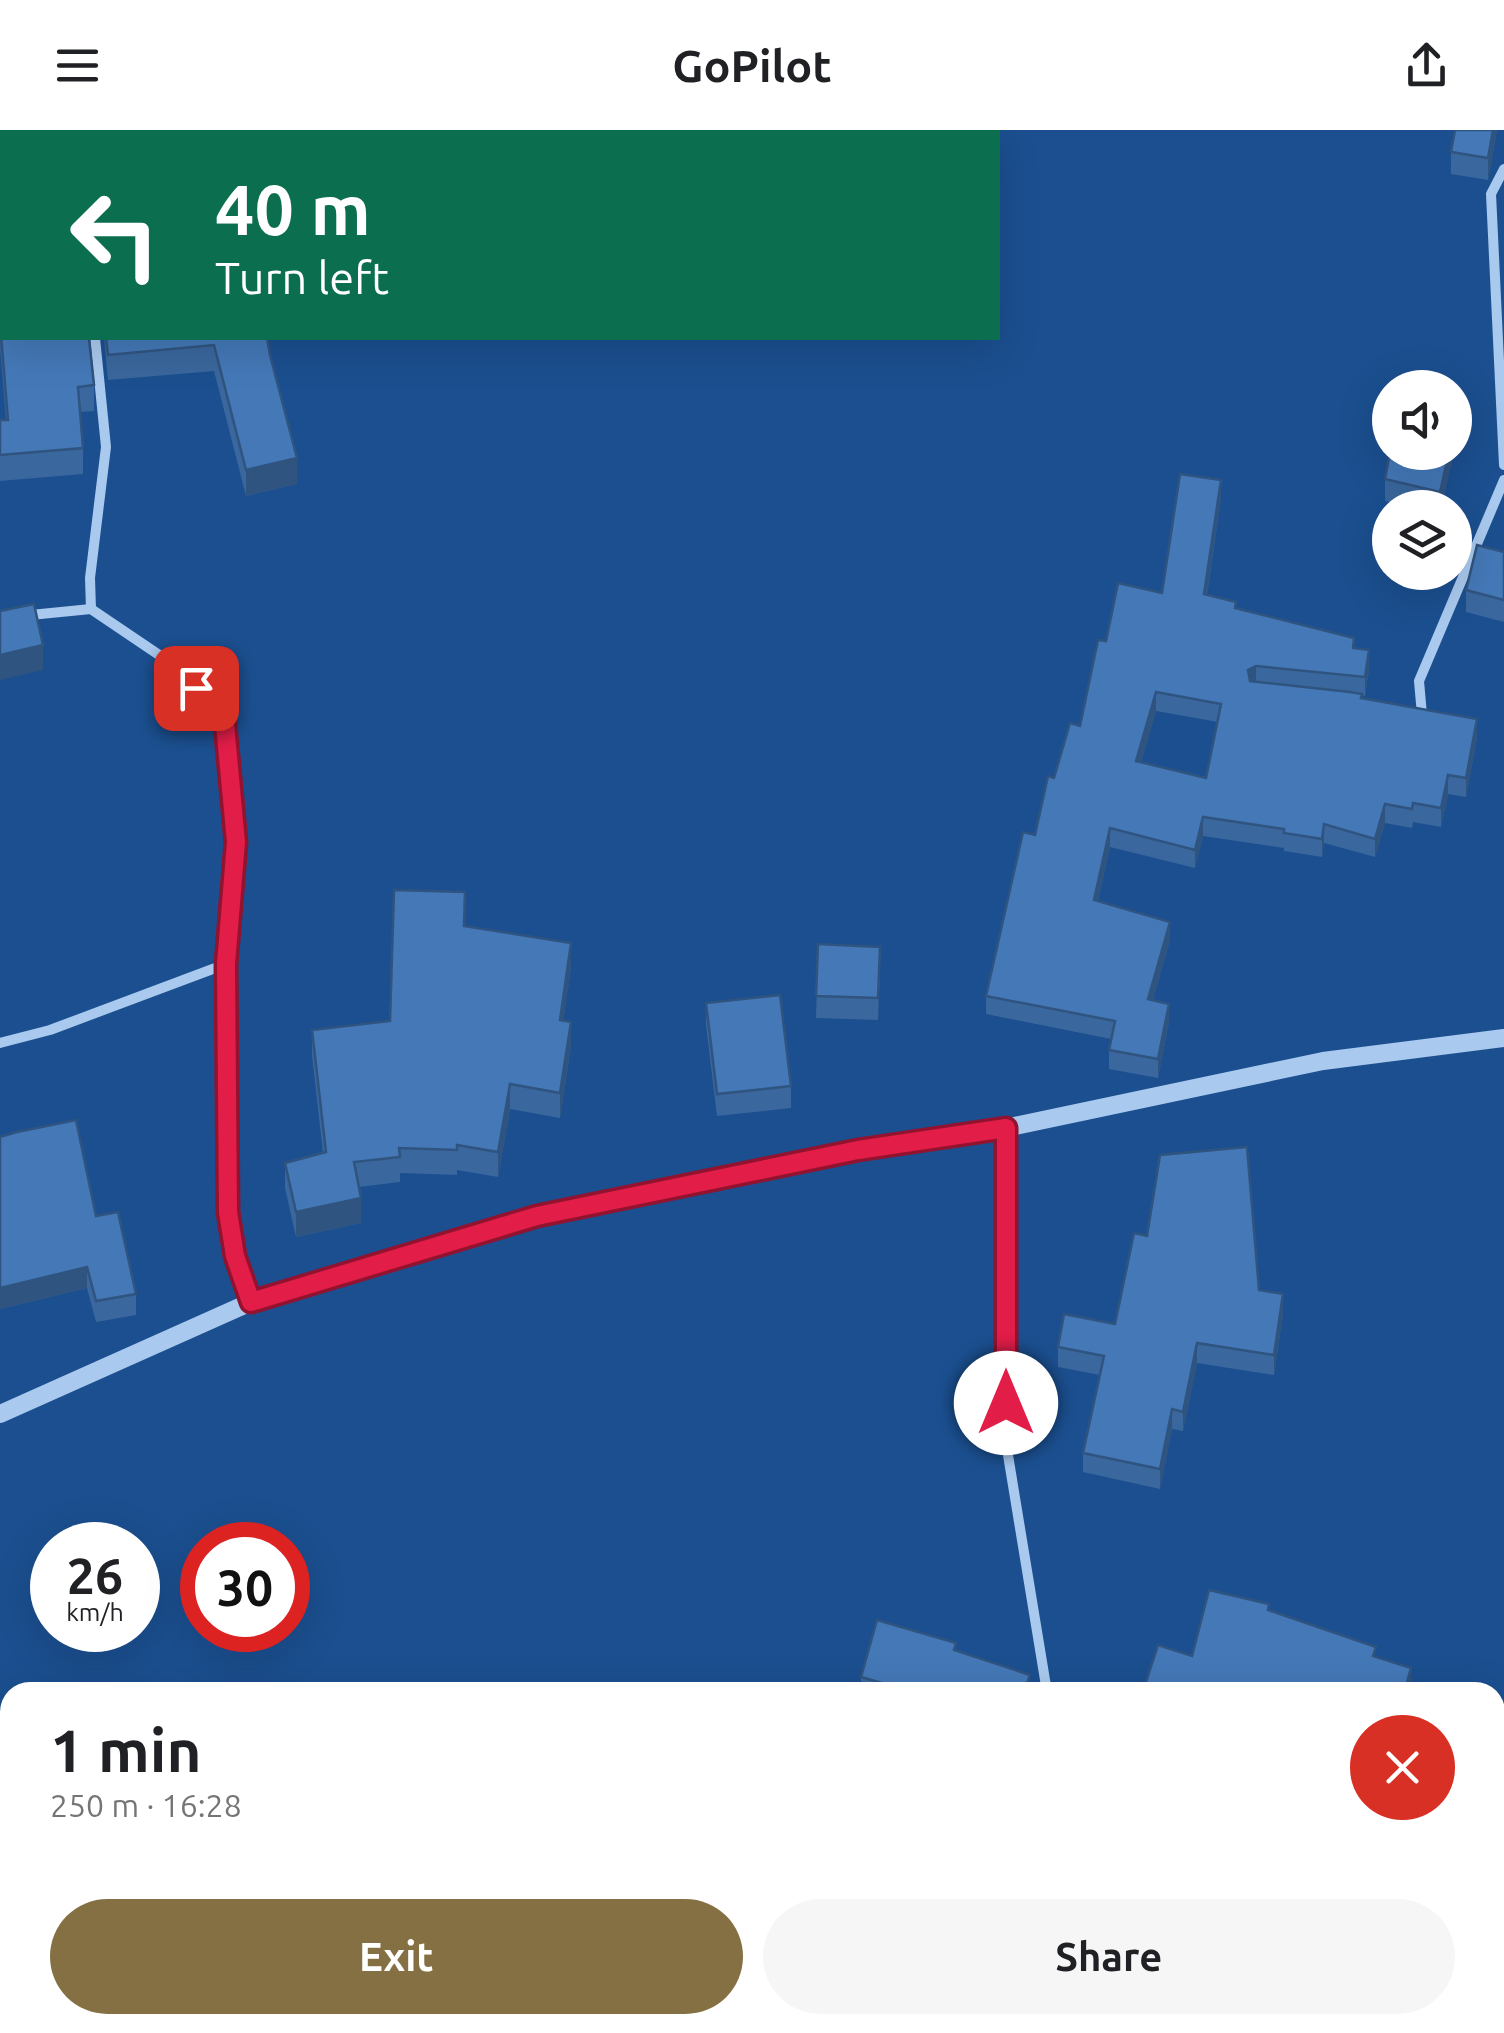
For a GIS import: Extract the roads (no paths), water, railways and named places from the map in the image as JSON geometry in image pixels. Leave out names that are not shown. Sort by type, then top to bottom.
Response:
[{"type":"street","points":[[1504,169],[1490,194],[1504,465]]},
{"type":"street","points":[[91,609],[90,578],[106,447],[96,340]]},
{"type":"street","points":[[1404,712],[1422,715],[1419,681],[1504,480]]},
{"type":"street","points":[[0,618],[91,609],[168,661],[224,714],[236,842],[226,964],[228,1212],[235,1256],[251,1302]]},
{"type":"street","points":[[0,1042],[50,1030],[226,964]]},
{"type":"street","points":[[0,1414],[251,1302],[537,1216],[858,1150],[1006,1128],[1322,1061],[1504,1038]]},
{"type":"street","points":[[1006,1128],[1006,1443],[1045,1682]]}]
